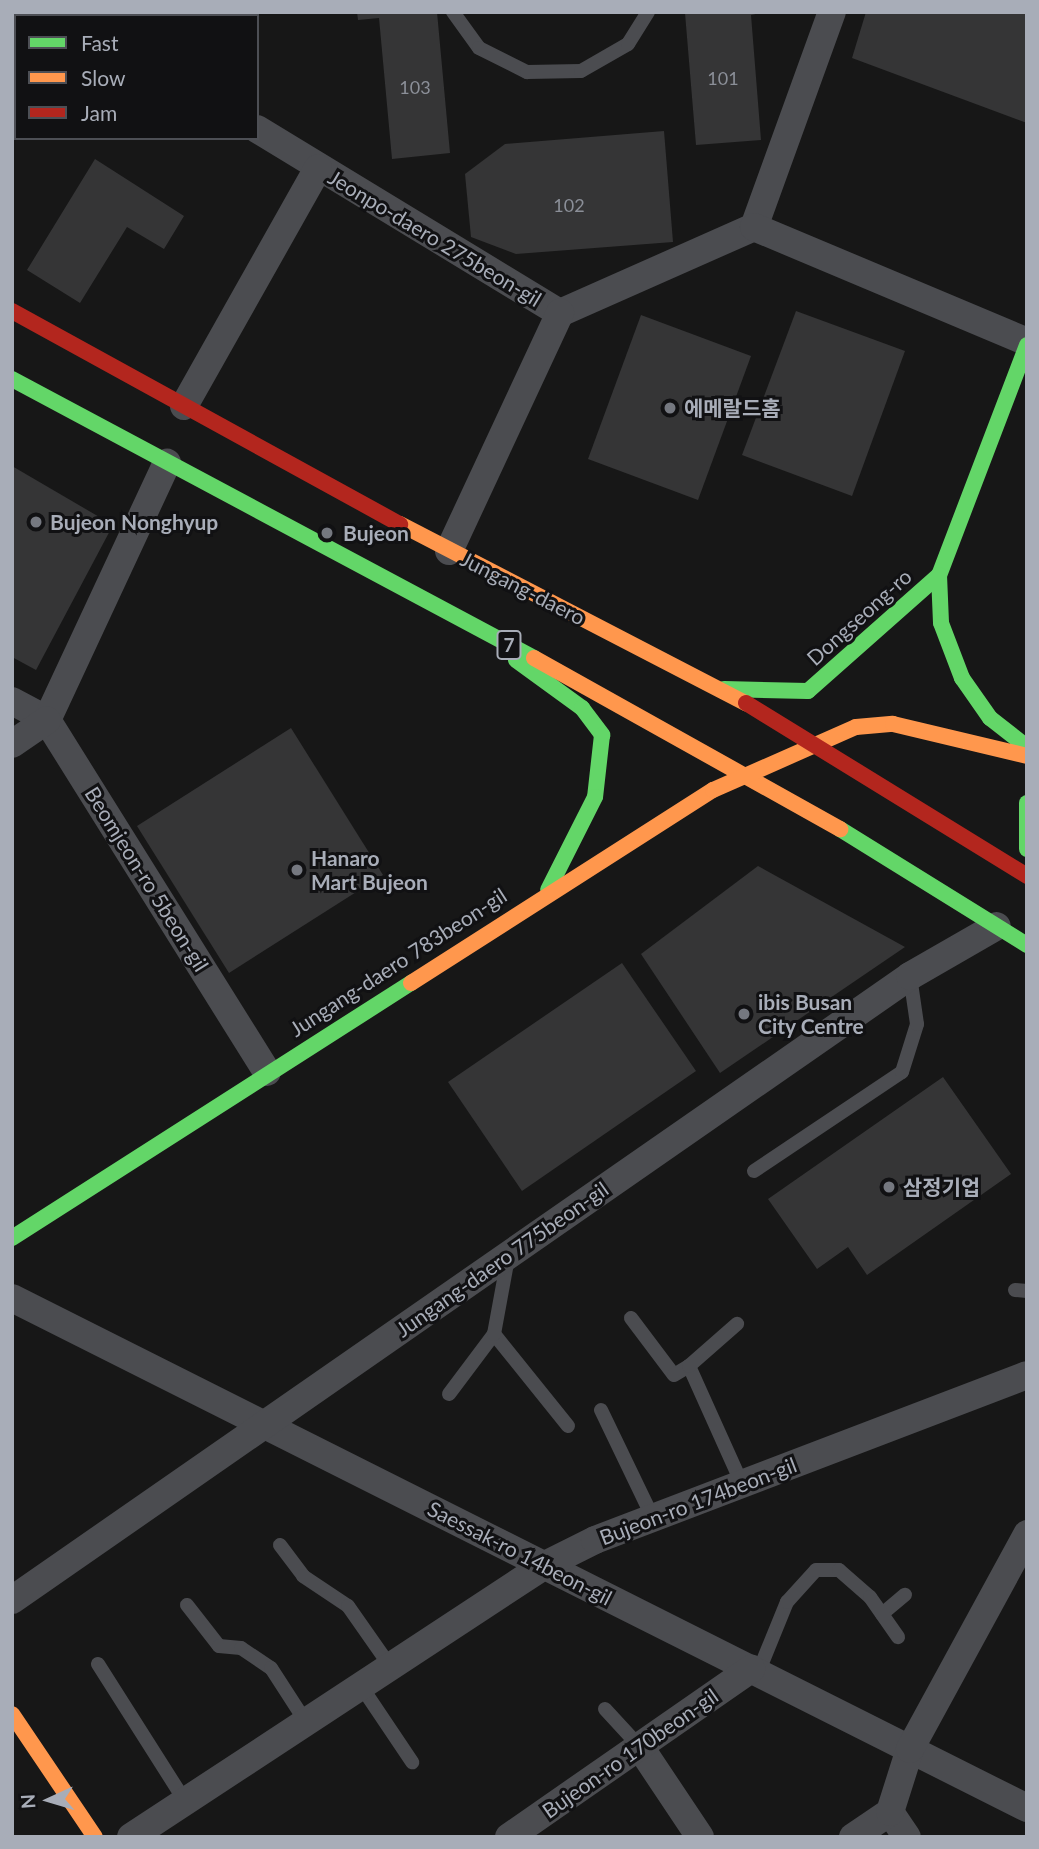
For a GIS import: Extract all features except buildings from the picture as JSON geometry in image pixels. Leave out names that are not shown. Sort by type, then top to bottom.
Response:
[{"type":"main road","name":"Jungang-daero","points":[[12,311],[449,551],[724,689],[819,743],[1027,876]]},
{"type":"main road","name":"Dongseong-ro","points":[[1027,344],[939,575],[941,623],[962,678],[990,718],[1027,747]]},
{"type":"main road","name":"7","points":[[12,379],[750,773],[1027,945]]},
{"type":"main road","name":"Dongseong-ro","points":[[724,689],[808,691],[939,575]]},
{"type":"main road","points":[[489,635],[582,708],[602,735],[595,797],[548,891]]},
{"type":"main road","name":"Jungang-daero 783beon-gil","points":[[12,1238],[682,806],[750,773],[856,727],[893,724],[1027,756]]},
{"type":"main road","points":[[1027,803],[1027,849]]},
{"type":"main road","points":[[12,1714],[95,1837]]},
{"type":"street","points":[[832,12],[754,227],[1027,344]]},
{"type":"street","name":"Jeonpo-daero 275beon-gil","points":[[259,131],[560,313],[754,227]]},
{"type":"street","points":[[184,406],[318,168]]},
{"type":"street","points":[[449,551],[560,313]]},
{"type":"street","points":[[12,744],[47,720],[167,463]]},
{"type":"street","name":"Beomjeon-ro 5beon-gil","points":[[12,701],[47,720],[267,1072]]},
{"type":"street","name":"Jungang-daero 775beon-gil","points":[[12,1600],[262,1423],[910,976],[997,926]]},
{"type":"street","name":"Saessak-ro 14beon-gil","points":[[12,1298],[1027,1808]]},
{"type":"street","name":"Bujeon-ro 174beon-gil","points":[[131,1837],[545,1565],[653,1518],[1027,1376]]},
{"type":"street","points":[[853,1837],[890,1812],[910,1749],[1027,1534]]},
{"type":"street","name":"Bujeon-ro 170beon-gil","points":[[509,1837],[755,1671]]},
{"type":"street","points":[[640,1747],[700,1837]]},
{"type":"street","points":[[890,1812],[907,1837]]},
{"type":"lane","points":[[453,12],[479,48],[527,72],[581,71],[628,44],[648,12]]},
{"type":"lane","points":[[754,1171],[902,1072],[917,1024],[910,976]]},
{"type":"lane","points":[[449,1394],[494,1334],[509,1255]]},
{"type":"lane","points":[[631,1318],[674,1375],[689,1366],[737,1324]]},
{"type":"lane","points":[[494,1334],[568,1426]]},
{"type":"lane","points":[[689,1366],[742,1484]]},
{"type":"lane","points":[[601,1410],[653,1518]]},
{"type":"lane","points":[[280,1545],[303,1576],[348,1606],[390,1667]]},
{"type":"lane","points":[[755,1671],[787,1602],[816,1570],[839,1570],[882,1614],[898,1637]]},
{"type":"lane","points":[[882,1614],[905,1595]]},
{"type":"lane","points":[[187,1605],[219,1646],[242,1648],[271,1668],[306,1722]]},
{"type":"lane","points":[[98,1664],[185,1801]]},
{"type":"lane","points":[[361,1686],[412,1762]]},
{"type":"lane","points":[[604,1709],[640,1747]]},
{"type":"traffic: fast","points":[[1027,345],[939,575],[941,623],[962,678],[990,718],[1027,747]]},
{"type":"traffic: fast","points":[[12,379],[534,658]]},
{"type":"traffic: fast","points":[[724,689],[808,691],[939,575]]},
{"type":"traffic: fast","points":[[516,660],[582,708],[602,735],[595,797],[548,890]]},
{"type":"traffic: fast","points":[[1027,803],[1027,849]]},
{"type":"traffic: fast","points":[[840,829],[1027,945]]},
{"type":"traffic: fast","points":[[12,1238],[411,983]]},
{"type":"traffic: slow","points":[[400,524],[746,703]]},
{"type":"traffic: slow","points":[[534,658],[840,829]]},
{"type":"traffic: slow","points":[[411,983],[713,790],[856,727],[893,724],[1027,756]]},
{"type":"traffic: slow","points":[[12,1714],[95,1837]]},
{"type":"traffic: jam","points":[[12,311],[400,524]]},
{"type":"traffic: jam","points":[[746,703],[1027,876]]},
{"type":"place","name":"에메랄드홈","points":[[670,408]]},
{"type":"place","name":"Bujeon Nonghyup","points":[[36,522]]},
{"type":"place","name":"Bujeon","points":[[327,533]]},
{"type":"place","name":"Hanaro Mart Bujeon","points":[[297,870]]},
{"type":"place","name":"ibis Busan City Centre","points":[[744,1014]]},
{"type":"place","name":"삼정기업","points":[[889,1187]]}]
